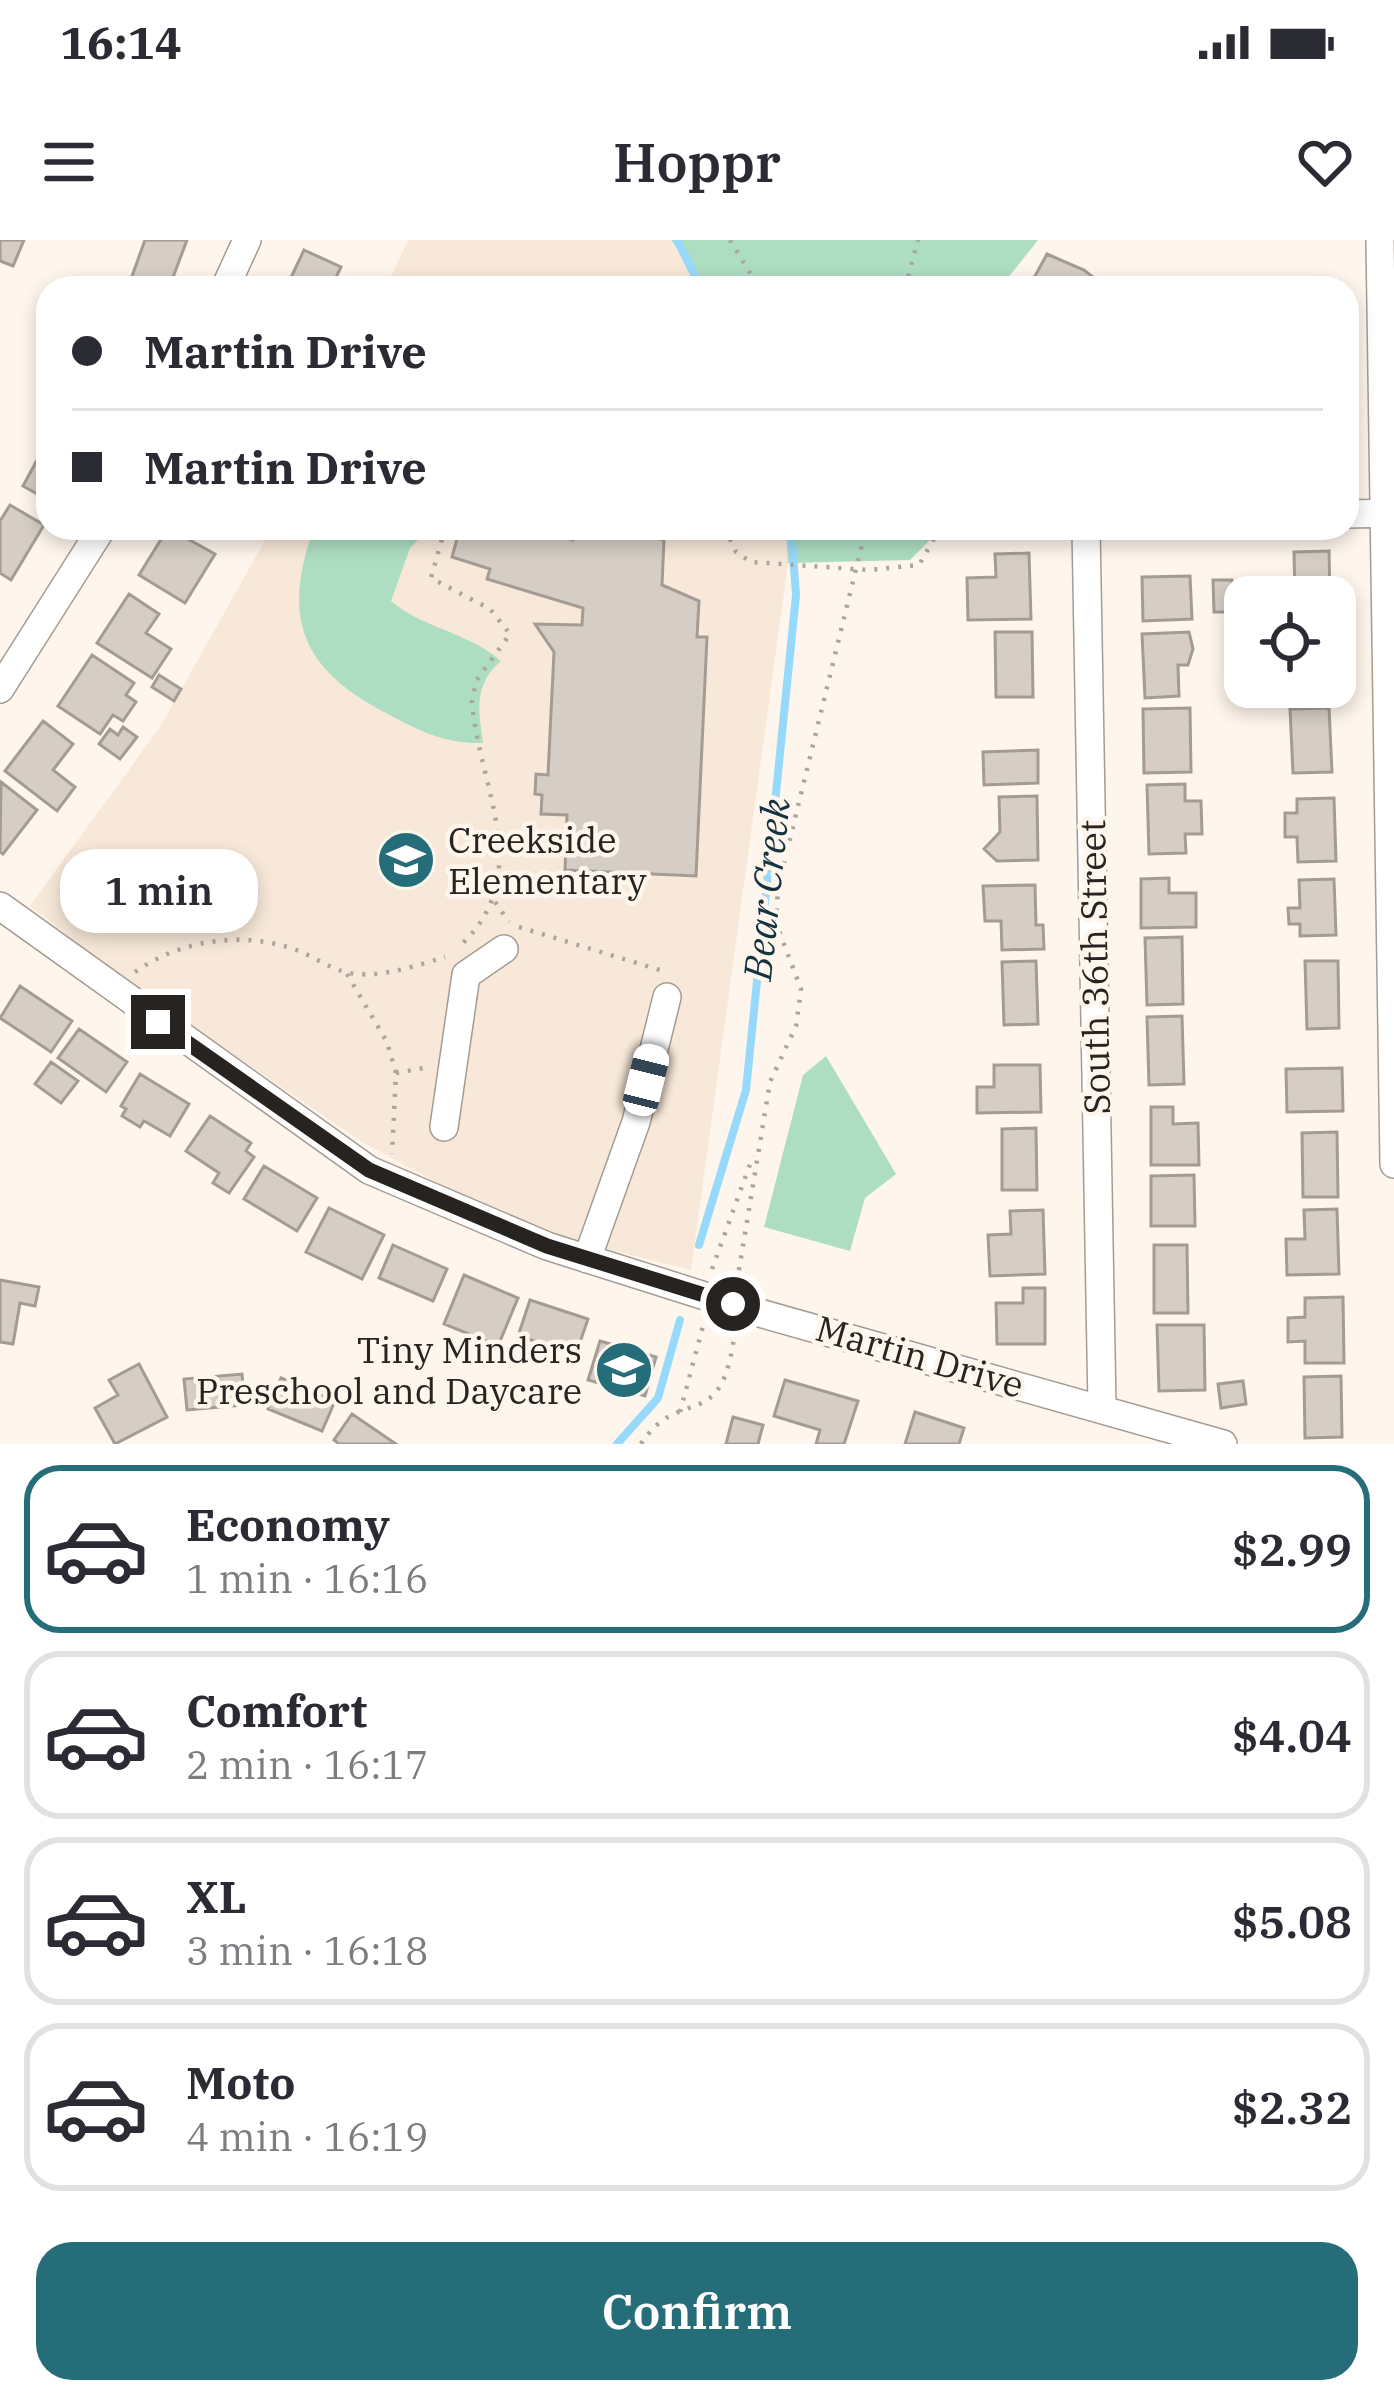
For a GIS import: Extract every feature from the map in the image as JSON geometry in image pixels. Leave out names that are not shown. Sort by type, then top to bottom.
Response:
[{"type":"street","points":[[230,276],[247,240]]},
{"type":"street","points":[[1380,240],[1390,513],[1394,1164]]},
{"type":"street","points":[[1359,514],[1390,513]]},
{"type":"street","points":[[0,689],[94,540]]},
{"type":"street","name":"South 36th Street","points":[[1086,540],[1102,1406]]},
{"type":"street","name":"Martin Drive","points":[[0,906],[112,990],[387,1177],[587,1258],[749,1310],[1102,1406],[1223,1444]]},
{"type":"street","points":[[444,1126],[466,975],[505,949]]},
{"type":"street","points":[[587,1258],[636,1122],[669,985]]},
{"type":"path","points":[[730,240],[752,276]]},
{"type":"path","points":[[908,276],[918,240]]},
{"type":"path","points":[[112,990],[147,964],[206,941],[269,943],[346,972],[393,971],[448,956],[495,902],[502,866],[472,702],[476,681],[510,634],[490,609],[431,578],[442,540]]},
{"type":"path","points":[[730,540],[736,552],[751,562],[854,568],[919,565],[933,540]]},
{"type":"path","points":[[711,1270],[757,1145],[770,1082],[796,1026],[801,989],[776,923],[778,888],[862,540]]},
{"type":"path","points":[[495,902],[511,925],[669,985]]},
{"type":"path","points":[[346,972],[387,1042],[395,1073],[387,1177]]},
{"type":"path","points":[[640,1444],[680,1412],[704,1326]]},
{"type":"shaded area","points":[[408,240],[671,240],[697,276],[392,276]]},
{"type":"shaded area","name":"Creekside Elementary","points":[[265,540],[787,540],[788,563],[691,1270],[563,1238],[475,1203],[362,1142],[132,985],[30,906],[160,727]]},
{"type":"green space","points":[[671,240],[1038,240],[1010,276],[698,276]]},
{"type":"green space","points":[[310,540],[418,540],[410,548],[391,601],[501,661],[482,688],[483,743],[421,731],[357,696],[335,678],[306,638],[300,615]]},
{"type":"green space","points":[[787,540],[930,540],[910,560],[788,563]]},
{"type":"green space","points":[[826,1056],[896,1174],[865,1198],[850,1251],[764,1227],[803,1075]]},
{"type":"building","points":[[0,240],[24,240],[13,266],[0,261]]},
{"type":"building","points":[[145,240],[187,240],[174,276],[132,276]]},
{"type":"building","points":[[304,250],[341,267],[337,276],[292,276]]},
{"type":"building","points":[[1047,254],[1092,276],[1035,276]]},
{"type":"building","points":[[36,462],[36,493],[23,486]]},
{"type":"building","points":[[10,505],[36,520],[36,538],[11,580],[0,573],[0,521]]},
{"type":"building","points":[[161,540],[190,540],[215,554],[185,603],[139,575]]},
{"type":"building","points":[[457,540],[664,540],[662,585],[699,601],[697,637],[707,637],[696,876],[565,870],[567,815],[541,814],[542,795],[535,794],[536,774],[548,775],[554,652],[535,624],[582,625],[583,608],[487,579],[490,569],[452,557]]},
{"type":"building","points":[[1329,551],[1330,576],[1295,576],[1294,552]]},
{"type":"building","points":[[1029,553],[1031,619],[968,620],[967,578],[996,577],[995,554]]},
{"type":"building","points":[[1190,576],[1192,619],[1143,621],[1142,577]]},
{"type":"building","points":[[1213,580],[1224,580],[1224,612],[1214,612]]},
{"type":"building","points":[[129,594],[159,614],[146,633],[171,649],[152,678],[97,643]]},
{"type":"building","points":[[995,632],[1032,632],[1033,697],[996,697]]},
{"type":"building","points":[[1189,632],[1193,649],[1188,665],[1178,665],[1179,696],[1145,698],[1142,634]]},
{"type":"building","points":[[92,655],[134,683],[126,695],[136,702],[123,721],[113,715],[100,734],[58,706]]},
{"type":"building","points":[[159,675],[181,689],[174,701],[152,687]]},
{"type":"building","points":[[1190,708],[1191,772],[1144,773],[1143,709]]},
{"type":"building","points":[[1329,708],[1332,772],[1293,773],[1290,709]]},
{"type":"building","points":[[43,721],[73,744],[53,770],[75,787],[57,811],[5,771]]},
{"type":"building","points":[[123,727],[137,737],[120,759],[99,744],[110,729],[118,735]]},
{"type":"building","points":[[1038,750],[1038,783],[984,785],[983,752]]},
{"type":"building","points":[[1,782],[37,810],[3,854],[0,852]]},
{"type":"building","points":[[1185,784],[1185,801],[1201,801],[1202,834],[1185,834],[1186,853],[1149,854],[1147,785]]},
{"type":"building","points":[[1037,796],[1038,860],[997,861],[984,849],[1000,832],[999,797]]},
{"type":"building","points":[[1334,798],[1336,861],[1298,862],[1297,837],[1285,837],[1285,813],[1297,813],[1297,799]]},
{"type":"building","points":[[1169,878],[1169,893],[1196,893],[1196,927],[1141,928],[1141,879]]},
{"type":"building","points":[[1334,879],[1336,935],[1300,936],[1300,924],[1289,924],[1288,908],[1300,908],[1299,880]]},
{"type":"building","points":[[1035,885],[1036,925],[1043,925],[1044,949],[1002,950],[1001,921],[985,921],[983,886]]},
{"type":"building","points":[[1182,937],[1183,1004],[1147,1005],[1145,938]]},
{"type":"building","points":[[1036,961],[1038,1024],[1004,1025],[1002,962]]},
{"type":"building","points":[[1305,961],[1338,961],[1339,1028],[1307,1029]]},
{"type":"building","points":[[20,986],[72,1021],[51,1052],[0,1018]]},
{"type":"building","points":[[1182,1016],[1184,1084],[1149,1085],[1147,1017]]},
{"type":"building","points":[[79,1029],[127,1062],[106,1092],[58,1058]]},
{"type":"building","points":[[51,1062],[78,1081],[61,1103],[35,1084]]},
{"type":"building","points":[[994,1065],[1040,1065],[1041,1112],[977,1113],[977,1087],[994,1087]]},
{"type":"building","points":[[1342,1068],[1343,1111],[1287,1112],[1286,1069]]},
{"type":"building","points":[[140,1074],[189,1104],[170,1136],[144,1121],[140,1127],[122,1116],[126,1109],[121,1106]]},
{"type":"building","points":[[1151,1107],[1173,1107],[1173,1124],[1198,1123],[1199,1165],[1151,1165]]},
{"type":"building","points":[[210,1116],[251,1143],[246,1151],[254,1157],[229,1193],[213,1183],[219,1173],[186,1151]]},
{"type":"building","points":[[1036,1128],[1037,1190],[1002,1190],[1002,1129]]},
{"type":"building","points":[[1337,1132],[1338,1197],[1303,1197],[1302,1133]]},
{"type":"building","points":[[264,1166],[317,1198],[297,1231],[244,1199]]},
{"type":"building","points":[[1194,1175],[1195,1226],[1151,1226],[1151,1176]]},
{"type":"building","points":[[329,1208],[384,1235],[362,1279],[306,1252]]},
{"type":"building","points":[[1337,1209],[1339,1274],[1287,1275],[1286,1239],[1305,1239],[1304,1210]]},
{"type":"building","points":[[1043,1210],[1045,1274],[990,1276],[988,1235],[1011,1234],[1010,1211]]},
{"type":"building","points":[[393,1245],[447,1269],[433,1301],[379,1278]]},
{"type":"building","points":[[1154,1245],[1187,1245],[1188,1313],[1154,1313]]},
{"type":"building","points":[[464,1275],[518,1298],[498,1346],[444,1324]]},
{"type":"building","points":[[0,1280],[39,1287],[35,1306],[20,1303],[13,1344],[0,1342]]},
{"type":"building","points":[[1023,1288],[1045,1288],[1045,1344],[997,1344],[996,1303],[1023,1303]]},
{"type":"building","points":[[1343,1297],[1344,1363],[1305,1363],[1305,1341],[1288,1342],[1288,1318],[1305,1317],[1305,1298]]},
{"type":"building","points":[[530,1300],[588,1319],[576,1354],[518,1336]]},
{"type":"building","points":[[1157,1325],[1204,1325],[1205,1390],[1159,1391]]},
{"type":"building","points":[[600,1341],[656,1357],[645,1396],[588,1380]]},
{"type":"building","points":[[139,1364],[167,1417],[115,1444],[95,1408],[118,1395],[109,1380]]},
{"type":"building","points":[[242,1374],[245,1405],[187,1410],[184,1379]]},
{"type":"building","points":[[1341,1376],[1342,1437],[1305,1438],[1304,1377]]},
{"type":"building","points":[[281,1378],[335,1401],[322,1431],[268,1409]]},
{"type":"building","points":[[785,1380],[858,1401],[844,1444],[816,1444],[820,1430],[774,1416]]},
{"type":"building","points":[[1243,1381],[1246,1404],[1221,1408],[1218,1384]]},
{"type":"building","points":[[915,1412],[964,1428],[959,1444],[905,1444]]},
{"type":"building","points":[[352,1414],[396,1444],[339,1444],[334,1440]]},
{"type":"building","points":[[733,1417],[763,1425],[758,1444],[726,1444]]},
{"type":"waterway","name":"Bear Creek","points":[[677,240],[695,276]]},
{"type":"waterway","name":"Bear Creek","points":[[699,1245],[746,1090],[796,595],[792,540]]},
{"type":"waterway","name":"Bear Creek","points":[[617,1444],[658,1398],[680,1320]]},
{"type":"place","name":"Creekside Elementary","points":[[406,860]]},
{"type":"place","name":"Tiny Minders Preschool and Daycare","points":[[624,1370]]},
{"type":"route","points":[[158,1022],[369,1170],[547,1246],[733,1304]]}]
